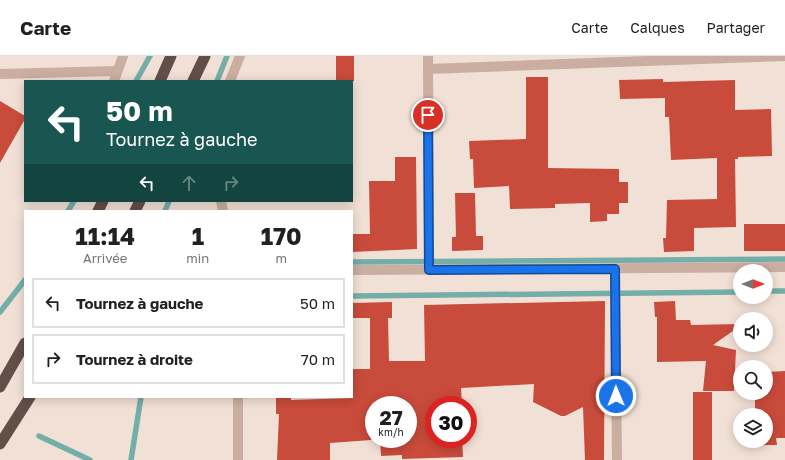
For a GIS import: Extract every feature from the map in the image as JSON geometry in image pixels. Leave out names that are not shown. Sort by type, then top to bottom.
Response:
[{"type":"highway","points":[[160,80],[171,56]]},
{"type":"highway","points":[[193,80],[204,56]]},
{"type":"highway","points":[[0,387],[24,345]]},
{"type":"highway","points":[[0,444],[29,398]]},
{"type":"street","points":[[114,80],[123,56]]},
{"type":"street","points":[[230,80],[240,56]]},
{"type":"street","points":[[428,56],[429,270]]},
{"type":"street","points":[[428,68],[633,59],[785,56]]},
{"type":"street","points":[[0,74],[117,71]]},
{"type":"street","points":[[353,270],[785,267]]},
{"type":"street","points":[[615,269],[617,460]]},
{"type":"street","points":[[238,398],[238,460]]},
{"type":"building","points":[[336,56],[354,56],[354,81],[336,80]]},
{"type":"building","points":[[526,77],[548,77],[548,168],[619,169],[619,182],[628,182],[628,203],[619,203],[619,214],[607,214],[607,221],[590,222],[590,203],[555,204],[555,208],[510,209],[509,186],[474,188],[473,159],[470,159],[469,141],[526,139]]},
{"type":"building","points":[[663,79],[663,82],[735,80],[735,110],[771,109],[772,156],[738,157],[738,159],[735,159],[736,227],[694,228],[694,251],[664,252],[663,238],[666,238],[667,200],[717,199],[717,158],[671,160],[669,117],[665,117],[665,98],[620,99],[619,80]]},
{"type":"building","points":[[0,101],[24,115],[24,121],[0,163]]},
{"type":"building","points":[[395,157],[416,157],[417,249],[353,252],[353,234],[370,234],[369,181],[395,181]]},
{"type":"building","points":[[455,193],[475,193],[476,236],[483,236],[483,250],[452,251],[452,237],[456,237]]},
{"type":"building","points":[[744,224],[785,224],[785,251],[744,251]]},
{"type":"building","points":[[605,301],[604,460],[585,460],[583,407],[565,416],[561,416],[533,402],[534,384],[461,388],[461,396],[425,396],[425,448],[462,448],[463,457],[402,459],[402,455],[381,456],[381,448],[417,448],[417,396],[365,396],[365,440],[330,443],[330,460],[277,460],[279,414],[276,414],[276,398],[291,398],[291,400],[353,398],[353,369],[370,369],[370,318],[353,318],[353,303],[392,302],[392,318],[388,318],[389,361],[425,361],[424,305]]},
{"type":"building","points":[[675,301],[676,320],[690,320],[691,325],[733,324],[733,331],[713,345],[733,349],[733,352],[736,352],[736,360],[733,360],[733,391],[703,391],[706,361],[657,362],[657,317],[655,317],[654,302]]},
{"type":"building","points":[[785,371],[785,438],[776,438],[777,445],[773,445],[773,408],[755,408],[755,400],[773,400],[773,372]]},
{"type":"building","points":[[693,392],[712,392],[712,460],[693,460]]},
{"type":"waterway","points":[[137,80],[150,56]]},
{"type":"waterway","points":[[217,80],[227,56]]},
{"type":"waterway","points":[[69,210],[73,202]]},
{"type":"waterway","points":[[165,210],[169,202]]},
{"type":"waterway","points":[[353,262],[785,259]]},
{"type":"waterway","points":[[0,312],[24,281]]},
{"type":"waterway","points":[[773,291],[785,291]]},
{"type":"waterway","points":[[353,296],[733,292]]},
{"type":"waterway","points":[[131,460],[141,398]]},
{"type":"waterway","points":[[39,436],[90,460]]},
{"type":"route","points":[[428,115],[429,270],[615,269],[616,396]]}]
